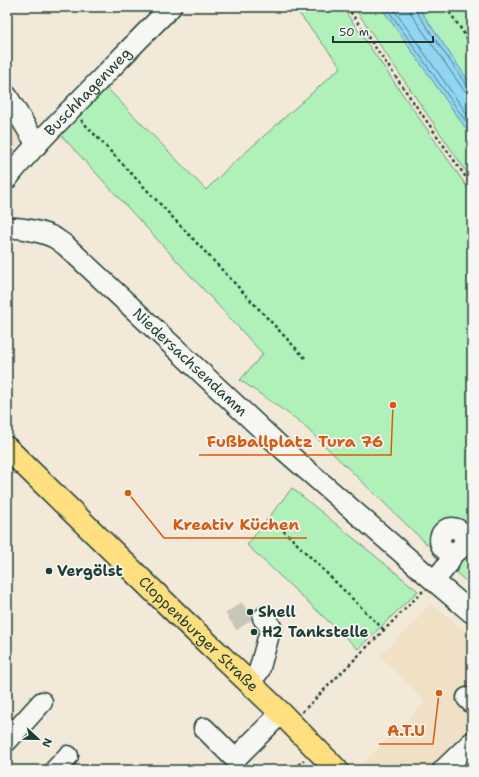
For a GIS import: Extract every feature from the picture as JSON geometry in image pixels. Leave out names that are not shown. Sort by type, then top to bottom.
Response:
[{"type":"main road","name":"Cloppenburger Straße","points":[[7,448],[178,615],[250,682],[337,770]]},
{"type":"street","name":"Buschhagenweg","points":[[7,178],[71,109],[163,16],[170,7]]},
{"type":"street","points":[[7,96],[37,145]]},
{"type":"street","name":"Niedersachsendamm","points":[[7,228],[13,227],[42,234],[55,238],[65,245],[285,451],[472,613]]},
{"type":"street","points":[[434,581],[448,564],[453,553]]},
{"type":"street","points":[[250,682],[259,671],[271,627],[263,618]]},
{"type":"street","points":[[7,741],[42,702]]},
{"type":"street","points":[[204,728],[235,759],[286,718]]},
{"type":"street","points":[[443,770],[472,742]]},
{"type":"path","points":[[347,7],[472,186]]},
{"type":"path","points":[[446,7],[472,45]]},
{"type":"path","points":[[71,109],[304,358]]},
{"type":"path","points":[[279,526],[384,630]]},
{"type":"path","points":[[286,718],[384,630],[434,581]]},
{"type":"shaded area","points":[[7,109],[23,139],[7,156]]},
{"type":"shaded area","points":[[430,603],[472,636],[472,770],[371,770],[364,763],[425,702],[380,656],[414,623]]},
{"type":"green space","points":[[294,7],[342,7],[472,194],[472,586],[299,421],[240,380],[263,354],[59,133],[105,86],[206,190],[226,170],[341,67]]},
{"type":"green space","points":[[354,7],[381,7],[472,137],[472,180]]},
{"type":"green space","points":[[418,7],[472,7],[472,86]]},
{"type":"green space","points":[[292,488],[418,591],[358,649],[247,545]]},
{"type":"water","points":[[381,7],[418,7],[472,86],[472,137]]},
{"type":"tunnel","points":[[231,622],[252,607],[263,618]]},
{"type":"place","name":"Fußballplatz Tura 76","points":[[393,405]]},
{"type":"place","name":"Kreativ Küchen","points":[[128,493]]},
{"type":"place","name":"Vergölst","points":[[49,571]]},
{"type":"place","name":"Shell","points":[[250,612]]},
{"type":"place","name":"H2 Tankstelle","points":[[254,632]]},
{"type":"place","name":"A.T.U","points":[[439,693]]}]
